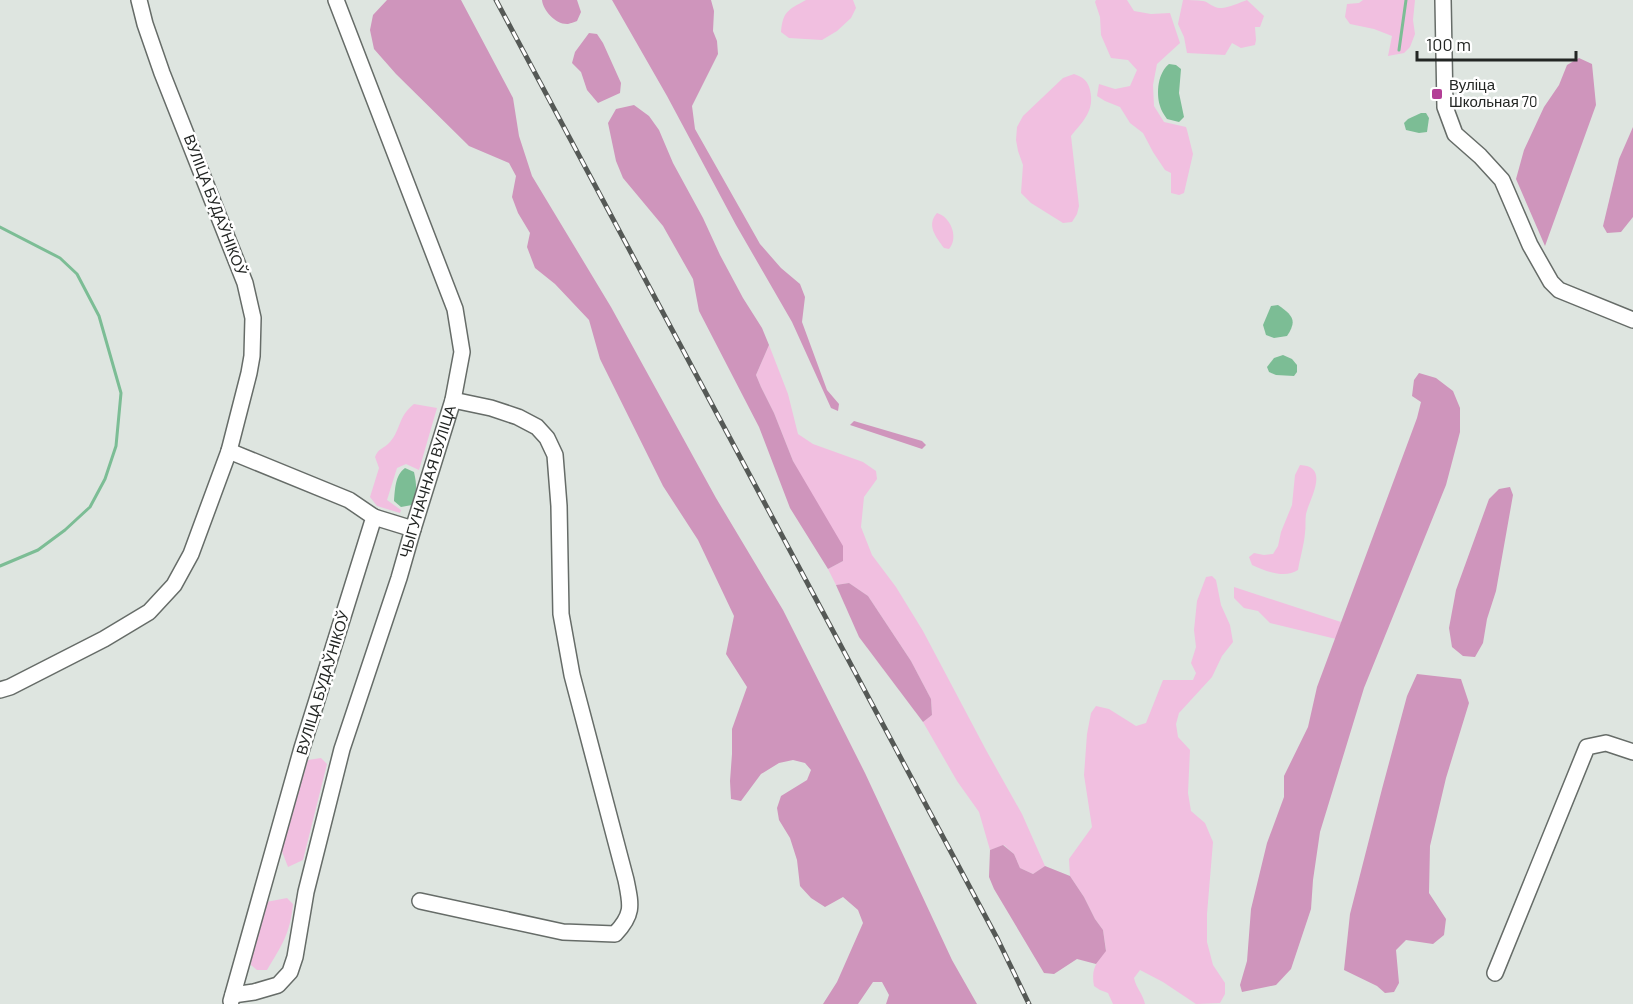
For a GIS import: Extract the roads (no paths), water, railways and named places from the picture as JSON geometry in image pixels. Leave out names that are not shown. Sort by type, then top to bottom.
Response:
[{"type":"street","name":"ВУЛІЦА БУДАЎНІКОЎ","points":[[0,690],[104,639],[148,612],[174,585],[191,554],[229,451],[249,373],[254,318],[245,283],[159,64],[139,0]]},
{"type":"street","points":[[336,0],[455,309],[462,351],[453,400]]},
{"type":"street","points":[[1443,0],[1445,107],[1455,134],[1502,180],[1530,245],[1551,282],[1559,290],[1633,320]]},
{"type":"street","name":"ЧЫГУНАЧНАЯ ВУЛІЦА","points":[[232,999],[278,985],[290,972],[296,957],[306,892],[342,749],[399,578],[453,400],[500,411],[537,427],[547,438],[555,454],[560,506],[561,614],[572,675],[626,880],[630,904],[625,924],[615,934],[595,934],[563,932],[420,901]]},
{"type":"street","points":[[229,451],[349,500],[374,517],[413,529]]},
{"type":"street","name":"ВУЛІЦА БУДАЎНІКОЎ","points":[[232,999],[302,748],[374,517]]},
{"type":"street","points":[[1495,973],[1587,747],[1606,743],[1633,752]]},
{"type":"waterway","points":[[1399,50],[1406,0]]},
{"type":"waterway","points":[[0,227],[60,258],[77,274],[99,316],[121,393],[116,446],[105,479],[90,507],[38,550],[0,566]]},
{"type":"railway","points":[[496,0],[998,940],[1029,1004]]},
{"type":"place","name":"Вуліца Школьная 70","points":[[1437,94]]}]
